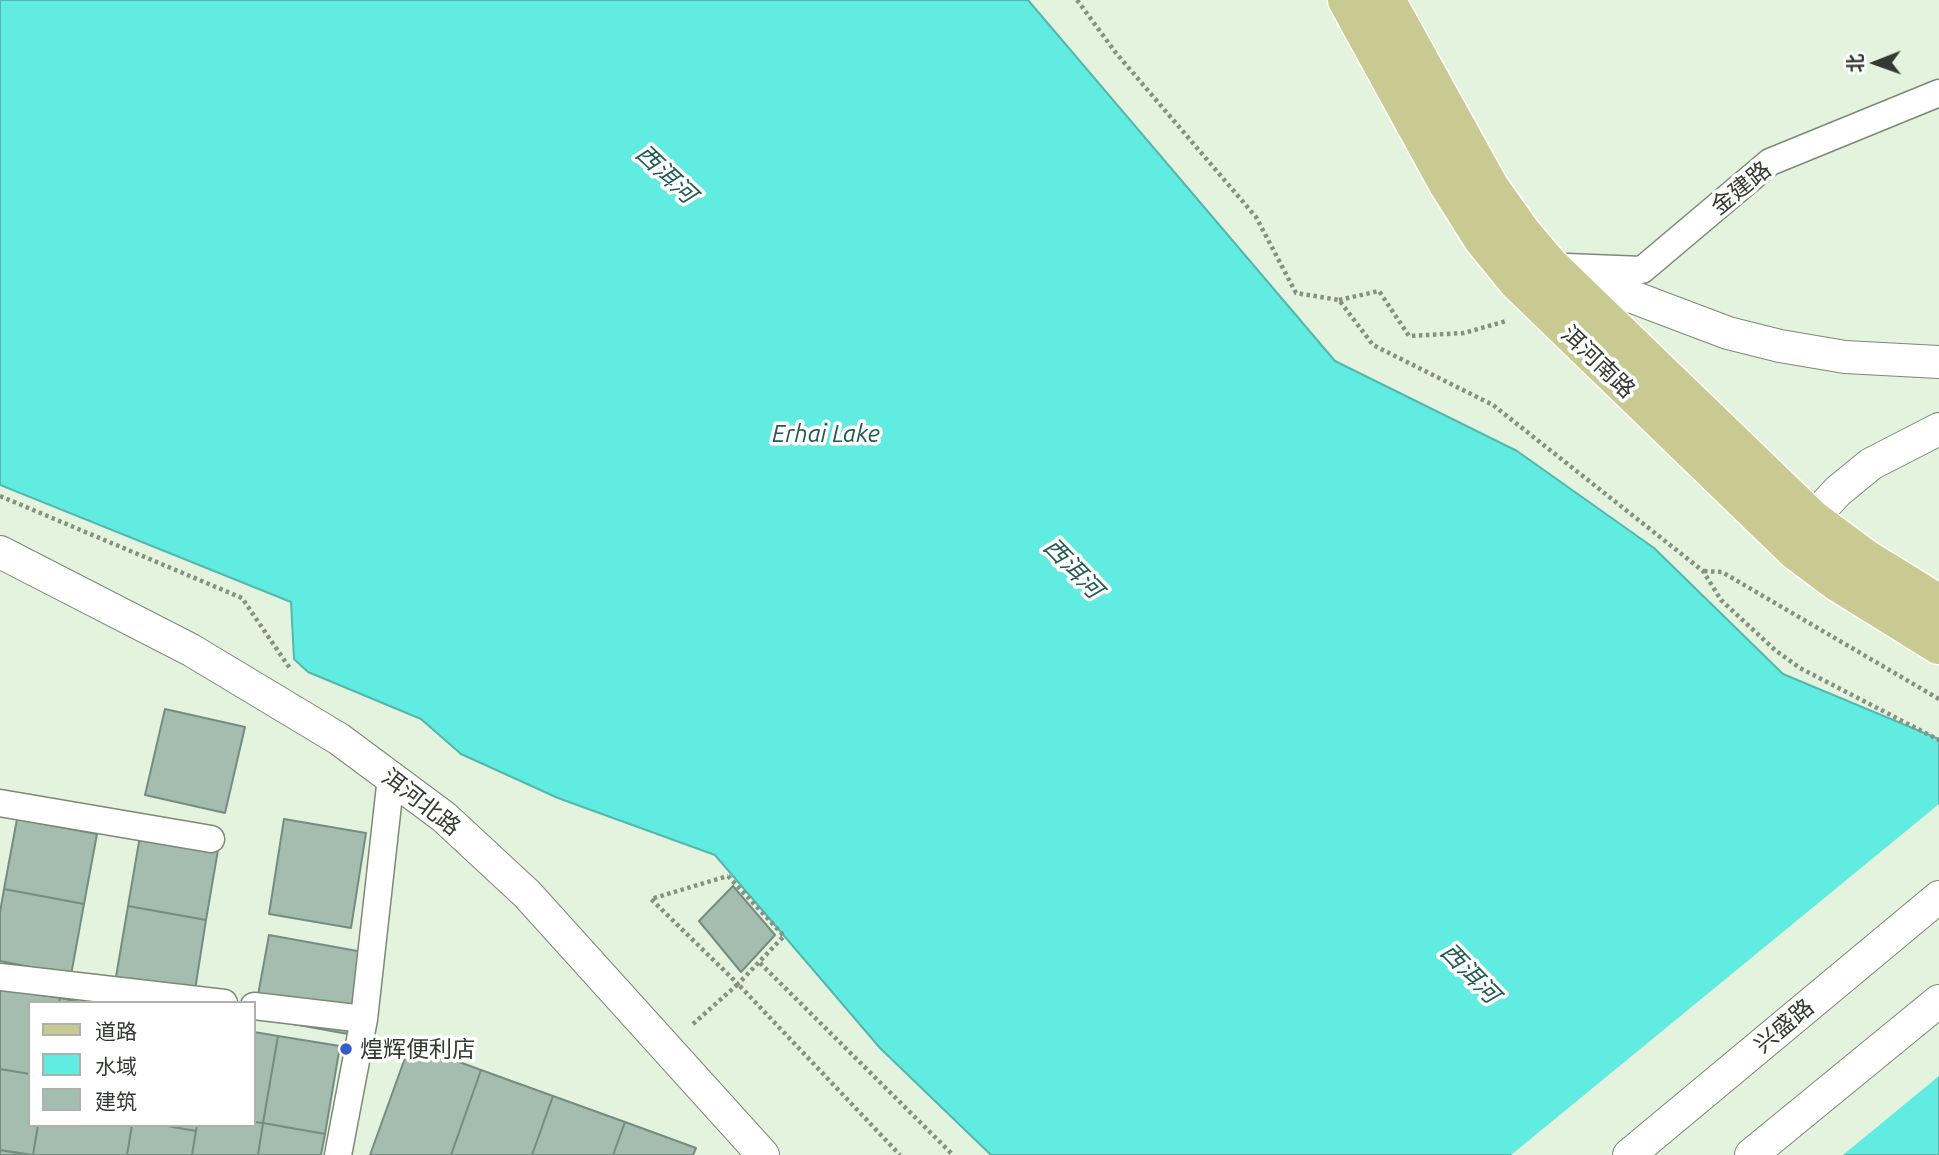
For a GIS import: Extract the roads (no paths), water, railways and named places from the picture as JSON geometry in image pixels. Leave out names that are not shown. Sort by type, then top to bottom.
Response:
[{"type":"main road","name":"洱河南路","points":[[1347,0],[1429,152],[1495,255],[1552,318],[1802,533],[1866,559],[1939,604]]},
{"type":"main road","name":"洱河南路","points":[[1386,0],[1490,188],[1550,267],[1802,533],[1836,581],[1939,645]]},
{"type":"street","name":"金建路","points":[[1550,267],[1642,270],[1770,162],[1939,93]]},
{"type":"street","points":[[1550,267],[1728,332],[1780,346],[1845,357],[1939,362]]},
{"type":"street","points":[[1802,533],[1838,491],[1871,464],[1939,429]]},
{"type":"street","name":"洱河北路","points":[[0,552],[191,650],[339,739],[444,817],[527,894],[763,1155]]},
{"type":"street","points":[[338,1155],[364,1019],[391,777]]},
{"type":"street","points":[[0,803],[211,839]]},
{"type":"street","name":"兴盛路","points":[[1629,1155],[1939,897]]},
{"type":"street","points":[[0,977],[207,1001]]},
{"type":"street","points":[[1751,1155],[1939,1001]]},
{"type":"street","points":[[256,1006],[364,1019]]},
{"type":"water","name":"Erhai Lake","points":[[0,0],[1028,0],[1335,361],[1517,451],[1654,548],[1783,674],[1939,739],[1939,1155],[991,1155],[880,1048],[715,855],[558,798],[461,754],[421,719],[308,672],[294,659],[291,602],[0,485]]},
{"type":"place","name":"煌辉便利店","points":[[346,1049]]},
{"type":"water label","name":"西洱河","points":[[666,174]]},
{"type":"water label","name":"西洱河","points":[[1073,568]]},
{"type":"water label","name":"西洱河","points":[[1470,973]]}]
